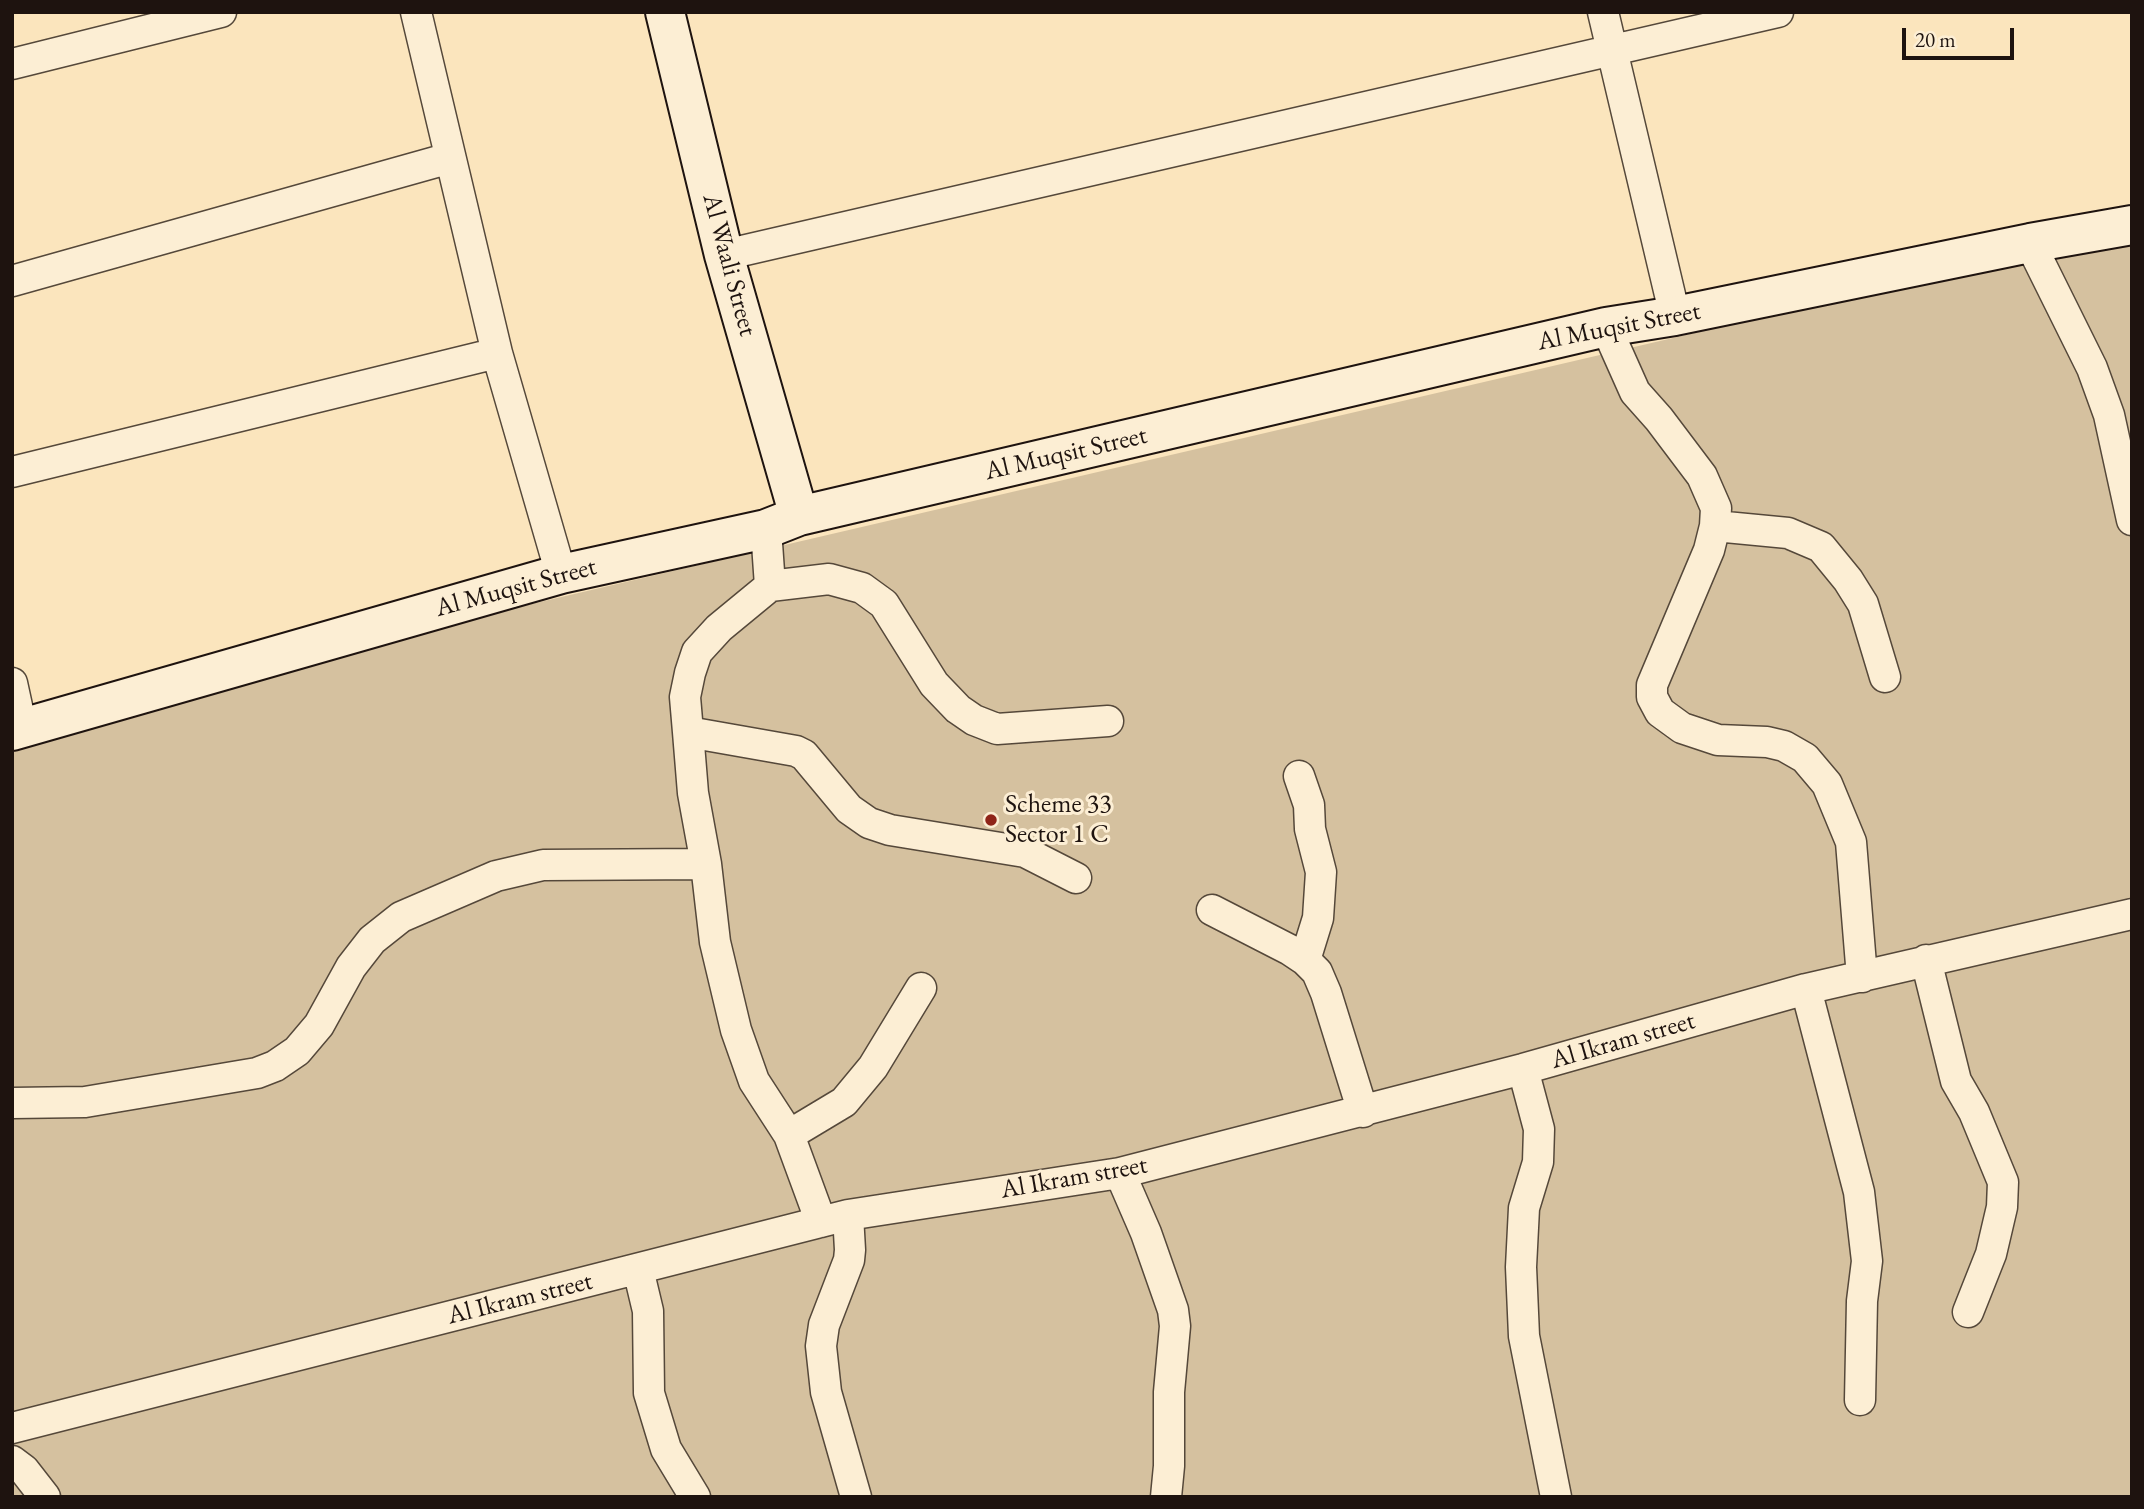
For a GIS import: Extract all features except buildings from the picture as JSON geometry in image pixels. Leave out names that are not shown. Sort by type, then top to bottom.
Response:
[{"type":"street","points":[[12,64],[221,12]]},
{"type":"street","points":[[416,12],[497,353],[561,574]]},
{"type":"street","name":"Al Waali Street","points":[[665,12],[724,254],[782,523]]},
{"type":"street","points":[[1603,12],[1675,316]]},
{"type":"street","points":[[724,254],[1778,12]]},
{"type":"street","points":[[12,281],[450,158]]},
{"type":"street","name":"Al Muqsit Street","points":[[17,730],[561,574],[1606,327],[1675,316],[2029,243],[2132,225]]},
{"type":"street","points":[[2029,243],[2092,368],[2109,415],[2132,520]]},
{"type":"street","points":[[1606,327],[1636,392],[1702,476],[1716,508],[1709,550],[1652,685],[1652,697],[1660,712],[1682,728],[1718,740],[1767,741],[1784,746],[1805,758],[1827,784],[1851,842],[1862,977]]},
{"type":"street","points":[[12,472],[497,353]]},
{"type":"street","points":[[770,586],[782,523]]},
{"type":"street","points":[[1715,526],[1788,533],[1821,547],[1848,580],[1863,604],[1885,677]]},
{"type":"street","points":[[856,1497],[827,1392],[821,1346],[824,1325],[849,1260],[834,1218],[789,1135],[754,1081],[736,1030],[715,942],[706,864],[692,793],[685,697],[690,673],[698,652],[719,628],[770,586],[829,579],[862,588],[884,604],[934,684],[958,709],[974,720],[997,729],[1108,721]]},
{"type":"street","points":[[12,683],[17,730]]},
{"type":"street","points":[[688,732],[796,751],[804,755],[849,809],[869,823],[890,830],[1026,852],[1076,878]]},
{"type":"street","points":[[1299,776],[1309,805],[1310,829],[1321,872],[1318,918],[1305,960]]},
{"type":"street","points":[[12,1103],[85,1102],[257,1073],[275,1066],[298,1051],[318,1026],[351,967],[372,940],[401,917],[496,876],[543,865],[706,864]]},
{"type":"street","points":[[1212,910],[1305,960],[1317,972],[1363,1112]]},
{"type":"street","name":"Al Ikram street","points":[[12,1429],[834,1218],[1120,1173],[1363,1112],[1806,989],[2132,914]]},
{"type":"street","points":[[1926,960],[1956,1081],[1983,1133],[2003,1182],[2002,1207],[1991,1254],[1968,1312]]},
{"type":"street","points":[[789,1135],[844,1102],[873,1067],[921,988]]},
{"type":"street","points":[[1806,989],[1859,1192],[1867,1261],[1862,1301],[1860,1399]]},
{"type":"street","points":[[1523,1069],[1539,1129],[1538,1162],[1524,1208],[1521,1267],[1524,1336],[1556,1497]]},
{"type":"street","points":[[1120,1173],[1146,1233],[1173,1310],[1175,1326],[1169,1392],[1169,1466],[1166,1497]]},
{"type":"street","points":[[638,1269],[648,1311],[649,1393],[666,1449],[695,1497]]},
{"type":"street","points":[[12,1461],[24,1469],[45,1497]]},
{"type":"shaded area","points":[[2132,231],[2132,1497],[12,1497],[12,725]]},
{"type":"place","name":"Scheme 33 Sector 1 C","points":[[991,820]]}]
